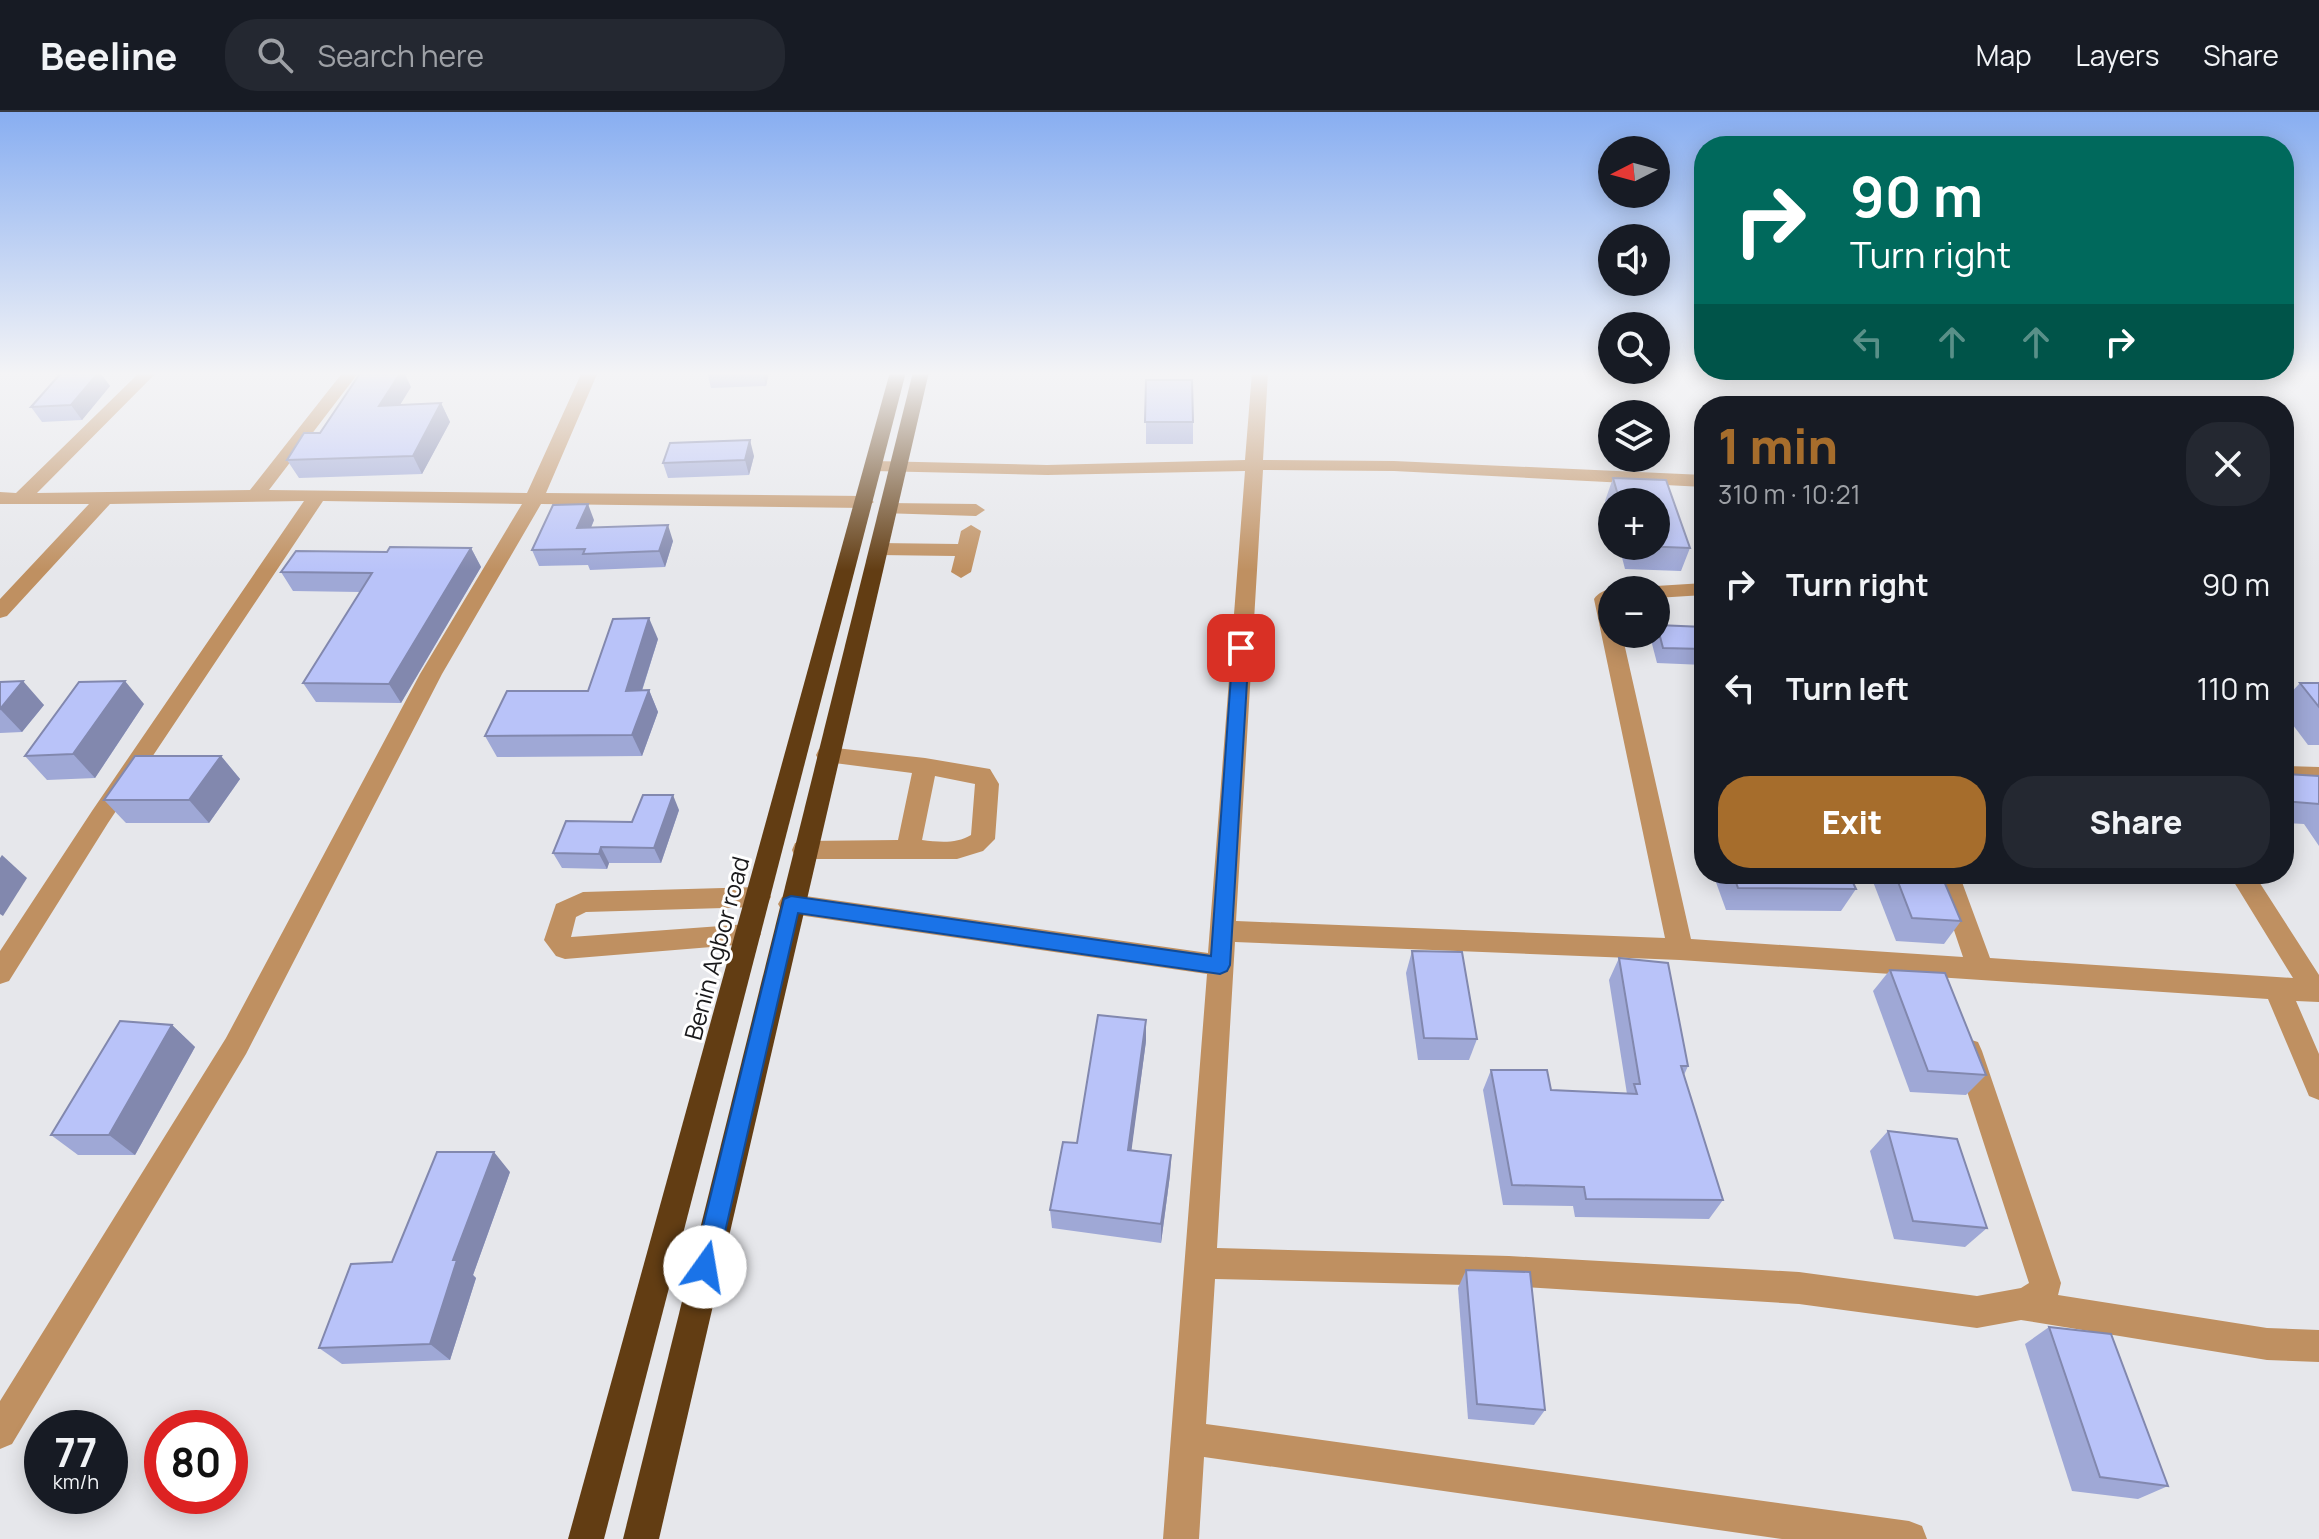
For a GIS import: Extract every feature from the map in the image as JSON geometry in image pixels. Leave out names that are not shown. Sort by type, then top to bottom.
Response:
[{"type":"highway","name":"Benin Agbor road","points":[[887,466],[890,439]]},
{"type":"highway","name":"Benin Agbor road","points":[[586,1539],[758,897],[897,439]]},
{"type":"highway","name":"Benin Agbor road","points":[[641,1539],[791,904],[879,549],[877,506]]},
{"type":"street","points":[[21,498],[81,439]]},
{"type":"street","points":[[255,495],[299,439]]},
{"type":"street","points":[[0,1432],[236,1046],[431,674],[533,501],[561,439]]},
{"type":"street","points":[[1181,1539],[1256,439]]},
{"type":"street","points":[[887,466],[1047,470],[1254,465],[1394,466],[1694,481]]},
{"type":"street","points":[[0,498],[255,495],[976,510]]},
{"type":"street","points":[[0,973],[100,817],[317,496]]},
{"type":"street","points":[[0,611],[105,499]]},
{"type":"street","points":[[879,549],[969,540],[961,572]]},
{"type":"street","points":[[1670,591],[1694,590]]},
{"type":"street","points":[[1615,648],[1680,949]]},
{"type":"street","points":[[804,850],[959,851],[973,847],[983,839],[987,784],[982,775],[827,755]]},
{"type":"street","points":[[908,849],[925,766]]},
{"type":"street","points":[[2294,774],[2319,775]]},
{"type":"street","points":[[1951,884],[1980,967]]},
{"type":"street","points":[[2247,884],[2317,991]]},
{"type":"street","points":[[748,934],[565,948],[557,940],[565,911],[583,902],[758,897]]},
{"type":"street","points":[[791,904],[1220,965]]},
{"type":"street","points":[[1223,931],[1680,949],[2317,991]]},
{"type":"street","points":[[1940,965],[1950,996]]},
{"type":"street","points":[[2277,988],[2319,1087]]},
{"type":"street","points":[[1199,1263],[1509,1271],[1784,1287],[1977,1312],[2021,1304],[2041,1297],[2045,1283],[1960,1026]]},
{"type":"street","points":[[2021,1304],[2267,1344],[2319,1346]]},
{"type":"street","points":[[1187,1438],[1909,1539]]},
{"type":"building","points":[[300,439],[422,439],[413,456],[287,460]]},
{"type":"building","points":[[750,440],[745,460],[663,463],[670,443]]},
{"type":"building","points":[[1613,478],[1666,480],[1669,488],[1616,488]]},
{"type":"building","points":[[1670,491],[1690,548],[1670,547]]},
{"type":"building","points":[[588,504],[577,528],[668,525],[659,551],[583,554],[585,549],[532,550],[553,505]]},
{"type":"building","points":[[390,547],[471,548],[389,684],[303,683],[372,573],[281,572],[296,551],[387,552]]},
{"type":"building","points":[[649,618],[626,691],[649,690],[632,735],[485,736],[507,691],[588,691],[613,619]]},
{"type":"building","points":[[1670,626],[1694,627],[1694,649],[1663,648],[1670,648]]},
{"type":"building","points":[[23,681],[0,709],[0,682]]},
{"type":"building","points":[[125,681],[73,754],[25,756],[79,682]]},
{"type":"building","points":[[2300,683],[2319,683],[2319,707]]},
{"type":"building","points":[[135,756],[221,756],[189,800],[104,800]]},
{"type":"building","points":[[2294,775],[2319,776],[2319,804],[2294,802]]},
{"type":"building","points":[[643,795],[673,795],[654,848],[601,847],[599,854],[553,853],[566,821],[632,822]]},
{"type":"building","points":[[1737,884],[1854,884],[1856,889],[1738,888]]},
{"type":"building","points":[[1899,884],[1945,884],[1961,921],[1912,918]]},
{"type":"building","points":[[1412,951],[1462,952],[1477,1039],[1424,1038]]},
{"type":"building","points":[[1619,958],[1668,963],[1688,1066],[1681,1066],[1723,1200],[1586,1199],[1584,1187],[1512,1185],[1491,1070],[1547,1070],[1551,1090],[1637,1094],[1634,1084],[1640,1084]]},
{"type":"building","points":[[1890,970],[1945,973],[1986,1075],[1928,1071]]},
{"type":"building","points":[[1098,1015],[1146,1020],[1128,1150],[1171,1155],[1161,1224],[1050,1210],[1063,1142],[1077,1143]]},
{"type":"building","points":[[120,1021],[172,1025],[109,1135],[51,1135]]},
{"type":"building","points":[[1888,1131],[1957,1139],[1987,1228],[1913,1221]]},
{"type":"building","points":[[437,1152],[494,1152],[453,1260],[457,1260],[430,1344],[319,1348],[351,1264],[392,1262]]},
{"type":"building","points":[[1466,1270],[1530,1272],[1545,1410],[1477,1404]]},
{"type":"building","points":[[2049,1327],[2111,1334],[2168,1486],[2100,1477]]},
{"type":"route","points":[[705,1267],[791,904],[1220,965],[1241,648]]}]
